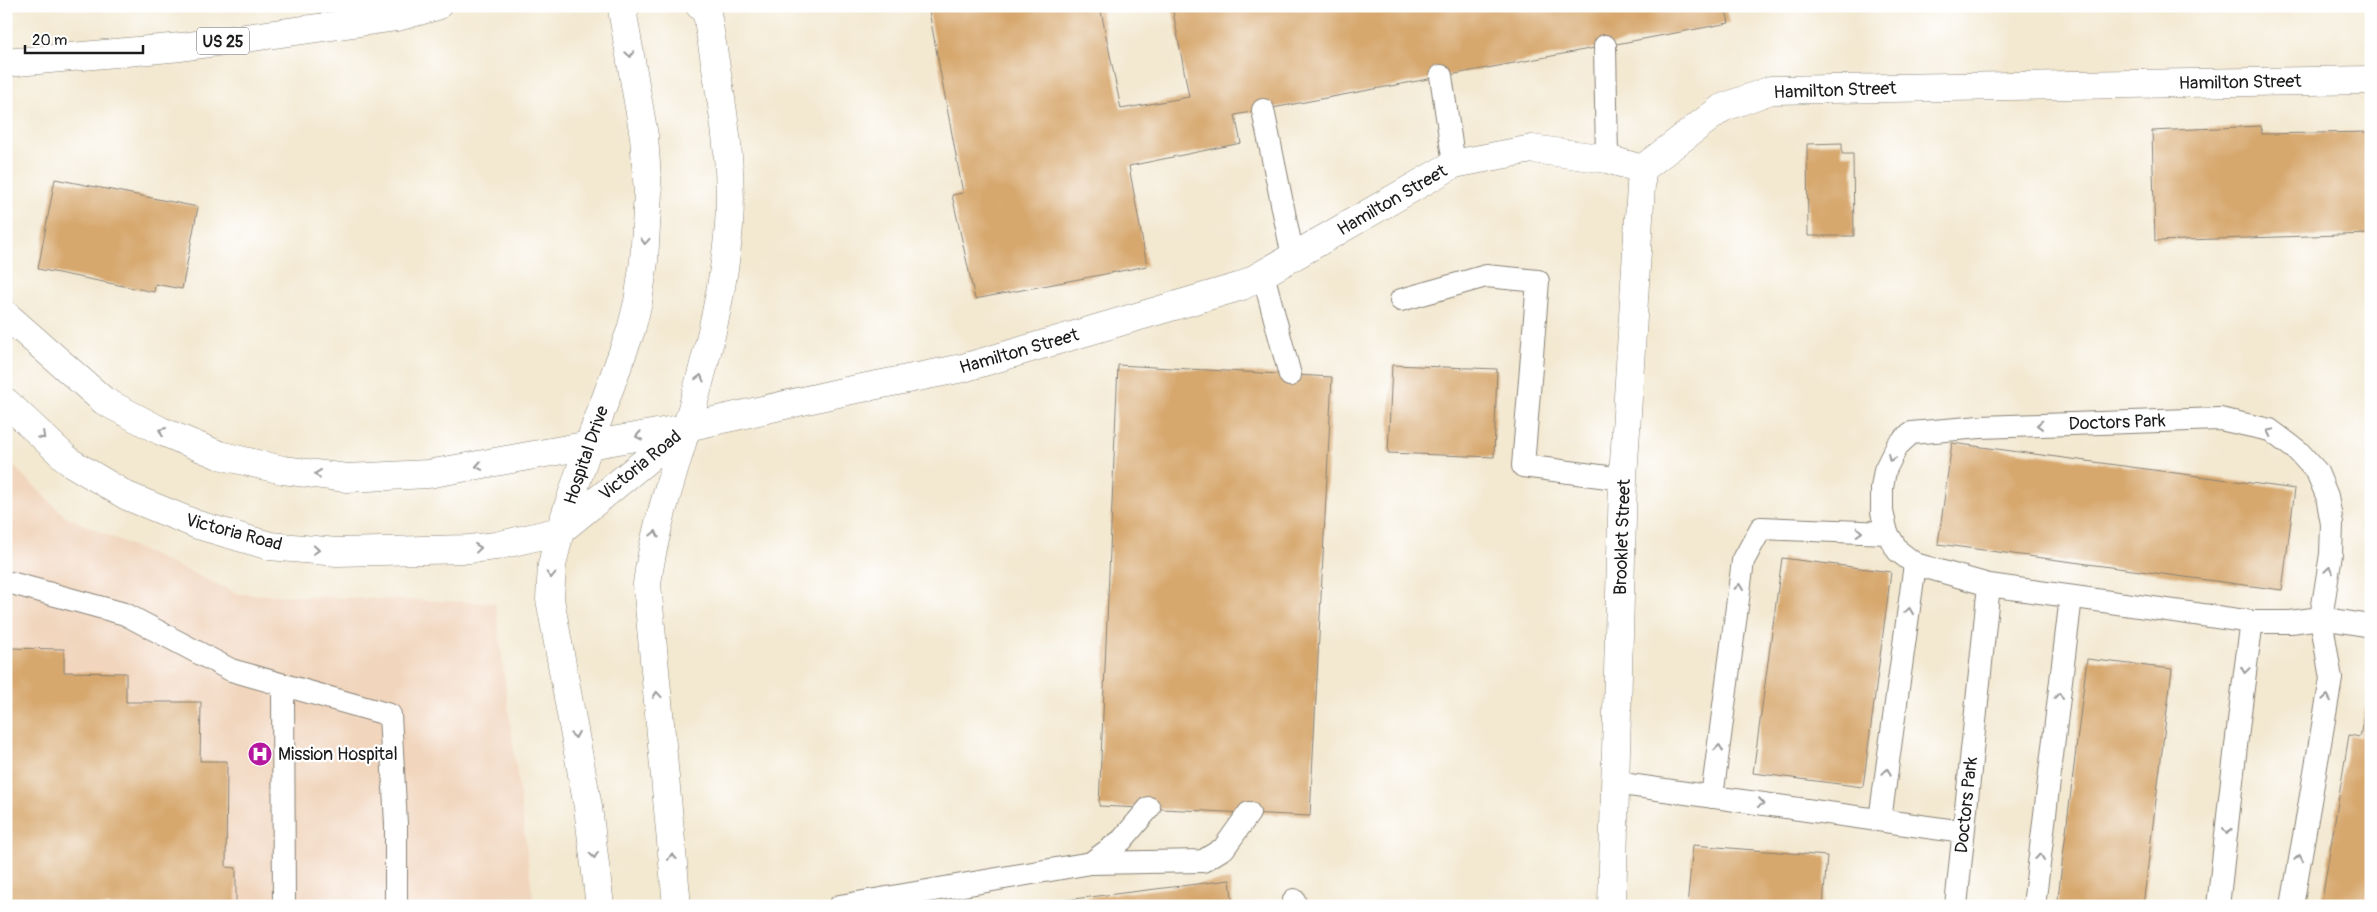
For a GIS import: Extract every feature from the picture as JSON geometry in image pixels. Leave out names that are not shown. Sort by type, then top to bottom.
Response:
[{"type":"street","name":"US 25","points":[[6,63],[180,47],[397,17],[437,6]]},
{"type":"street","name":"Hospital Drive","points":[[600,906],[588,807],[550,599],[552,565],[560,532],[588,444],[631,330],[638,302],[644,260],[648,193],[644,136],[623,15],[626,6]]},
{"type":"street","points":[[677,906],[647,584],[655,534],[687,427],[714,321],[728,245],[731,178],[723,112],[707,13],[700,6]]},
{"type":"street","name":"Hamilton Street","points":[[687,427],[847,391],[963,368],[1242,286],[1454,164],[1532,150],[1607,159],[1642,169],[1722,108],[1771,90],[2371,80]]},
{"type":"street","name":"Brooklet Street","points":[[1612,906],[1623,479],[1642,169]]},
{"type":"street","name":"Victoria Road","points":[[6,315],[104,401],[161,431],[219,454],[283,470],[347,478],[428,474],[687,427]]},
{"type":"street","name":"Victoria Road","points":[[6,402],[70,462],[127,496],[198,525],[270,546],[337,552],[460,549],[496,546],[560,532],[687,427]]},
{"type":"lane","points":[[1605,46],[1607,159]]},
{"type":"lane","points":[[1440,76],[1454,164]]},
{"type":"lane","points":[[1263,110],[1293,257]]},
{"type":"lane","points":[[1263,274],[1290,375]]},
{"type":"lane","points":[[1401,300],[1486,276],[1538,281],[1523,466],[1623,479]]},
{"type":"lane","name":"Doctors Park","points":[[2220,419],[2270,430],[2298,451],[2317,472],[2327,496],[2332,524],[2331,554],[2321,618],[2290,622],[2252,622],[1989,585],[1915,564],[1898,551],[1887,533],[1882,512],[1882,488],[1885,470],[1897,446],[1911,433],[1980,427],[2220,419]]},
{"type":"lane","points":[[1712,797],[1742,562],[1761,528],[1887,533]]},
{"type":"lane","points":[[1880,820],[1915,564]]},
{"type":"lane","points":[[8,582],[125,614],[231,670],[390,715],[396,824],[396,906]]},
{"type":"lane","name":"Doctors Park","points":[[1956,906],[1989,585]]},
{"type":"lane","points":[[2034,906],[2071,597]]},
{"type":"lane","points":[[2292,906],[2330,679],[2321,618],[2371,626]]},
{"type":"lane","points":[[2218,906],[2239,731],[2242,688],[2252,622]]},
{"type":"lane","points":[[283,686],[284,906]]},
{"type":"lane","points":[[1615,783],[1963,832]]},
{"type":"lane","points":[[1091,863],[1122,840],[1149,808]]},
{"type":"lane","points":[[840,906],[1091,863],[1204,861],[1224,848],[1249,813]]},
{"type":"shaded area","name":"Mission Hospital","points":[[6,459],[65,516],[239,594],[495,603],[534,906],[6,906]]},
{"type":"building","points":[[928,6],[1100,6],[1121,109],[1189,97],[1172,6],[1725,6],[1729,23],[1235,115],[1241,143],[1129,166],[1147,266],[975,299],[952,195],[963,193]]},
{"type":"building","points":[[2261,126],[2262,134],[2371,132],[2371,234],[2155,241],[2152,131]]},
{"type":"building","points":[[1842,143],[1842,154],[1853,154],[1854,236],[1808,236],[1807,144]]},
{"type":"building","points":[[55,179],[198,207],[182,289],[155,284],[154,292],[38,269]]},
{"type":"building","points":[[1118,365],[1332,377],[1310,816],[1099,806]]},
{"type":"building","points":[[1392,365],[1497,369],[1494,457],[1388,453]]},
{"type":"building","points":[[1952,443],[2295,489],[2282,590],[1938,544]]},
{"type":"building","points":[[1782,558],[1891,572],[1863,787],[1753,773]]},
{"type":"building","points":[[6,648],[64,649],[64,672],[126,673],[126,702],[201,702],[200,761],[227,761],[226,867],[236,868],[236,906],[6,906]]},
{"type":"building","points":[[2087,659],[2172,669],[2143,906],[2057,906]]},
{"type":"building","points":[[2370,679],[2371,906],[2321,906],[2349,735],[2360,737]]},
{"type":"building","points":[[1693,845],[1827,856],[1823,906],[1687,906]]},
{"type":"building","points":[[1230,880],[1233,906],[1024,906],[1024,905]]},
{"type":"place","name":"Mission Hospital","points":[[260,754]]}]
